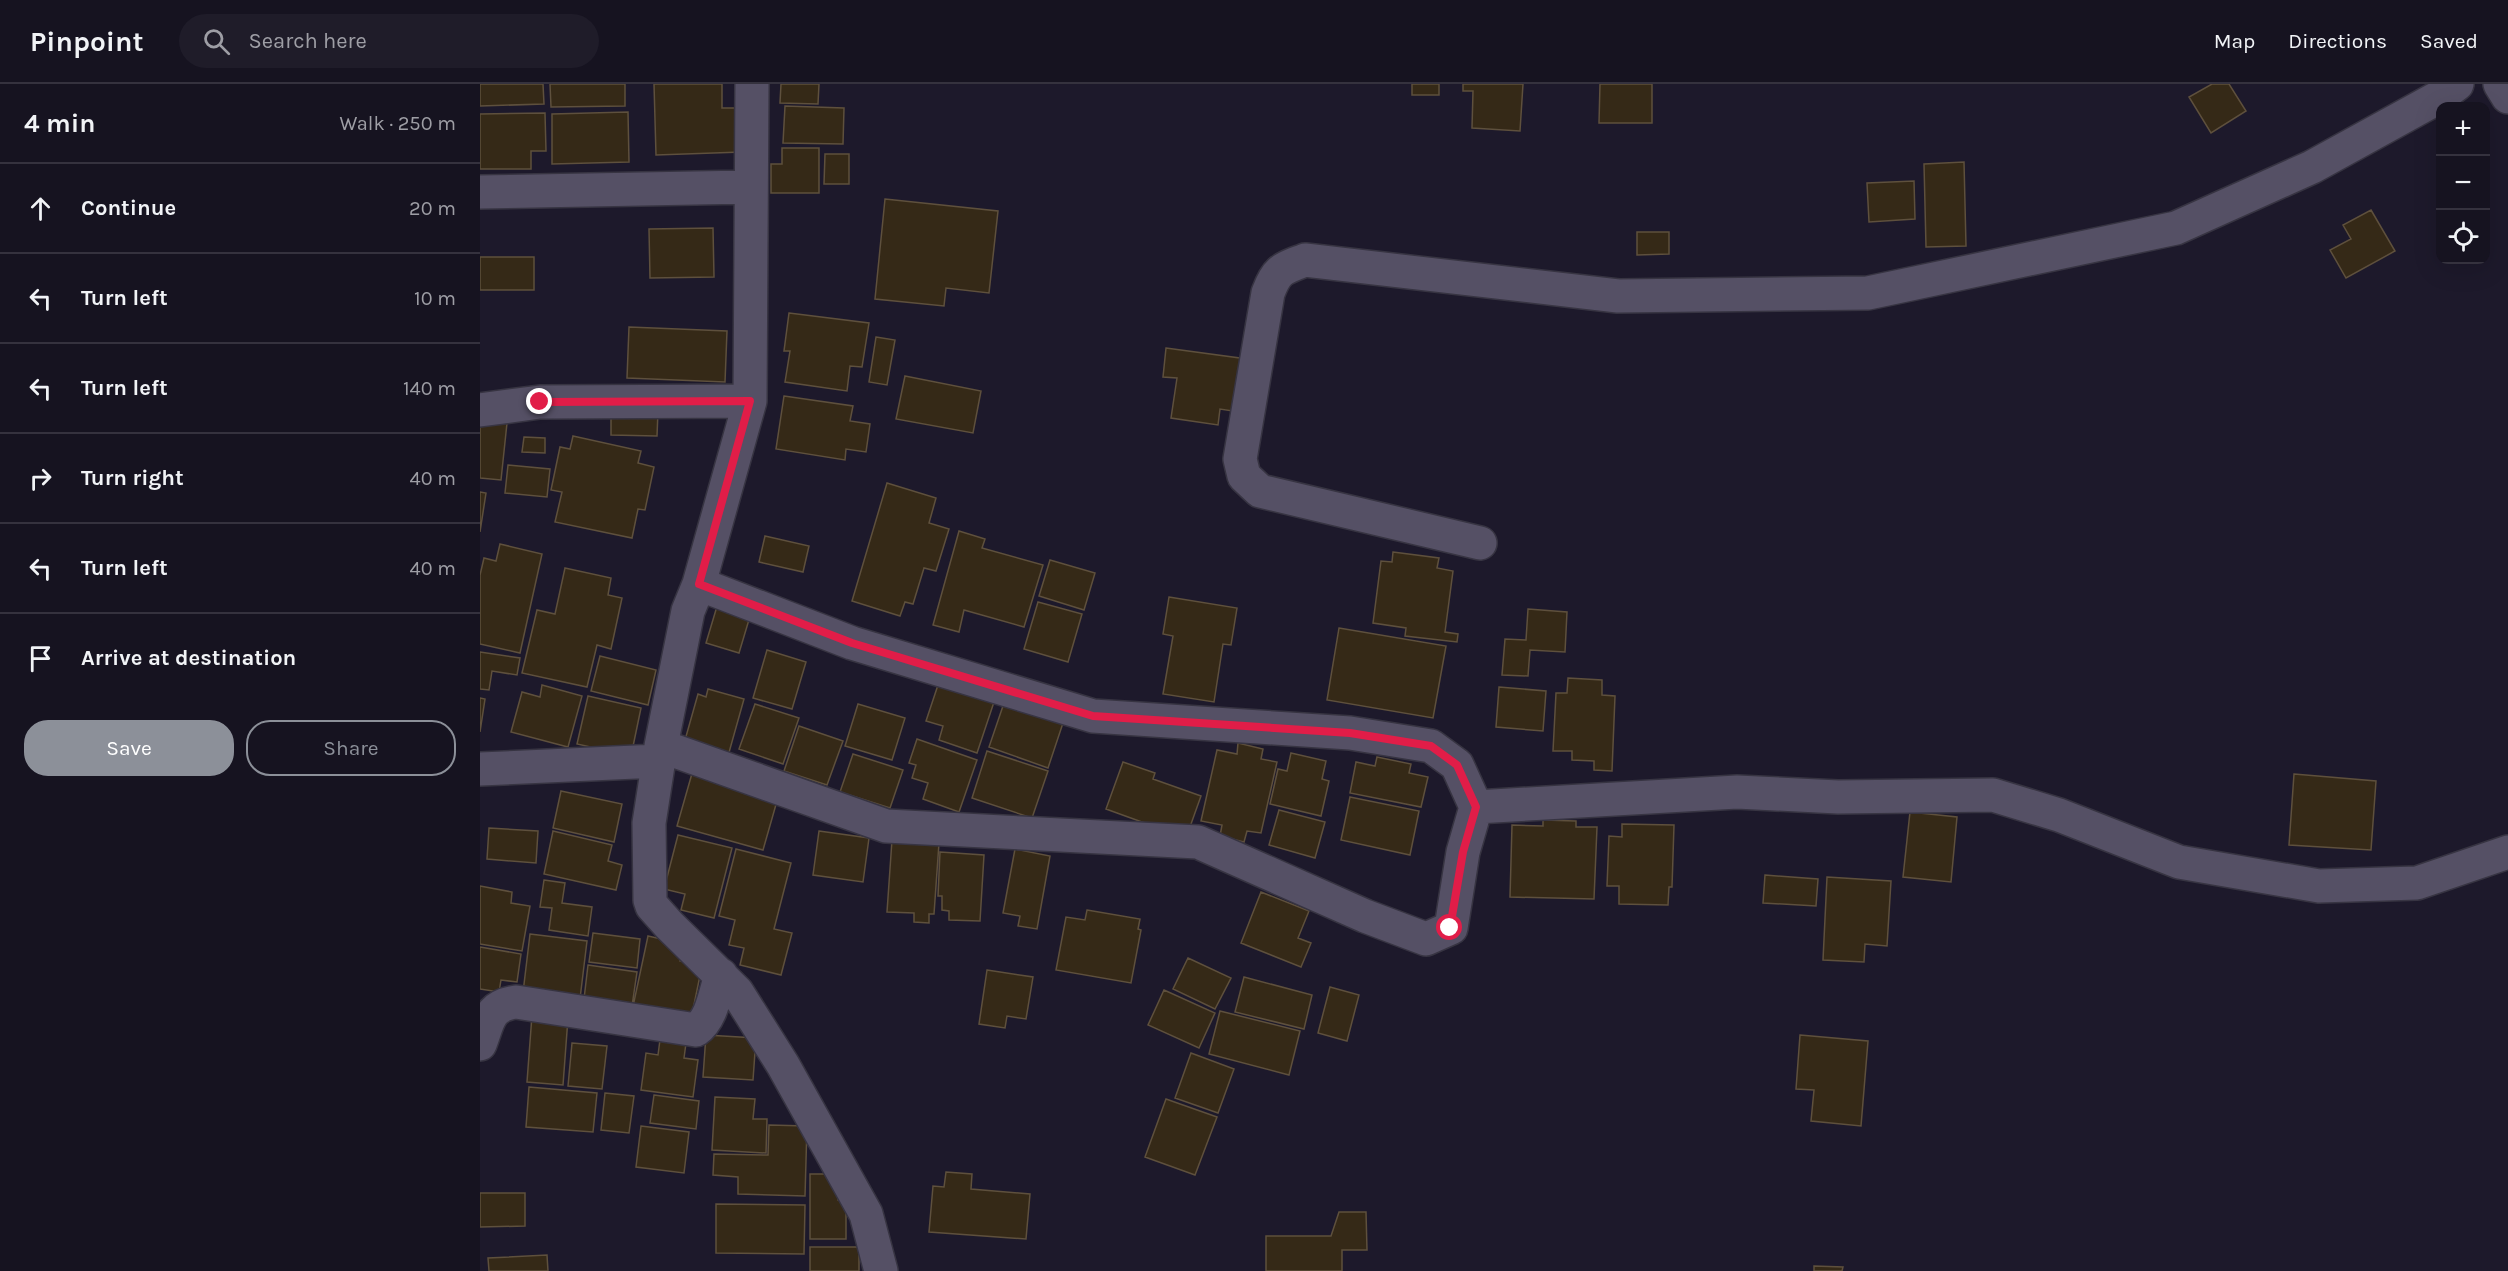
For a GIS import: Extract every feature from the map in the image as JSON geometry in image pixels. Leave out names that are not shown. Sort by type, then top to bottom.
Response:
[{"type":"street","points":[[752,84],[749,187],[750,401],[699,584],[688,610],[659,754],[650,823],[652,906],[737,992],[783,1065],[866,1214],[881,1271]]},
{"type":"street","points":[[1480,543],[1260,491],[1244,476],[1240,459],[1268,293],[1274,276],[1281,269],[1305,260],[1618,296],[1868,293],[2176,228],[2312,166],[2441,96],[2457,84]]},
{"type":"street","points":[[2500,84],[2508,97]]},
{"type":"street","points":[[480,192],[749,187]]},
{"type":"street","points":[[480,410],[540,402],[750,401]]},
{"type":"street","points":[[480,769],[659,754],[886,826],[1198,842],[1365,916],[1426,939],[1450,928],[1463,852],[1476,807],[1457,765],[1431,746],[1350,733],[1093,716],[852,643],[699,584]]},
{"type":"street","points":[[1476,807],[1737,792],[1838,796],[1993,795],[2059,815],[2179,862],[2319,886],[2417,883],[2508,852]]},
{"type":"street","points":[[480,1044],[492,1011],[503,1004],[516,1002],[696,1030],[703,1025],[709,1014],[721,975]]},
{"type":"building","points":[[480,84],[543,84],[544,104],[480,106]]},
{"type":"building","points":[[550,84],[625,84],[625,106],[551,107]]},
{"type":"building","points":[[654,84],[722,84],[722,108],[741,108],[742,152],[656,155]]},
{"type":"building","points":[[781,84],[819,84],[818,104],[780,103]]},
{"type":"building","points":[[1412,84],[1439,84],[1439,95],[1412,95]]},
{"type":"building","points":[[1463,84],[1523,84],[1520,131],[1472,128],[1473,91],[1463,91]]},
{"type":"building","points":[[1600,84],[1652,84],[1652,123],[1599,123]]},
{"type":"building","points":[[2212,84],[2229,84],[2246,111],[2211,133],[2189,97]]},
{"type":"building","points":[[785,106],[844,108],[843,144],[783,143]]},
{"type":"building","points":[[628,112],[629,162],[552,164],[552,114]]},
{"type":"building","points":[[545,113],[546,151],[531,151],[531,169],[480,169],[480,114]]},
{"type":"building","points":[[782,148],[819,148],[819,193],[771,193],[771,164],[782,164]]},
{"type":"building","points":[[825,154],[849,154],[849,184],[824,184]]},
{"type":"building","points":[[1964,162],[1966,246],[1926,247],[1924,164]]},
{"type":"building","points":[[1914,181],[1915,219],[1869,222],[1867,183]]},
{"type":"building","points":[[885,199],[998,211],[989,293],[946,288],[944,306],[875,299]]},
{"type":"building","points":[[2371,210],[2395,251],[2346,278],[2330,250],[2351,239],[2343,225]]},
{"type":"building","points":[[713,228],[714,277],[650,278],[649,229]]},
{"type":"building","points":[[1637,232],[1669,232],[1669,254],[1637,255]]},
{"type":"building","points":[[480,257],[534,257],[534,290],[480,290]]},
{"type":"building","points":[[789,313],[869,323],[862,367],[850,366],[847,391],[785,382],[790,351],[784,351]]},
{"type":"building","points":[[629,327],[727,331],[725,382],[627,378]]},
{"type":"building","points":[[876,337],[895,340],[887,385],[869,382]]},
{"type":"building","points":[[1166,348],[1247,359],[1239,412],[1220,409],[1218,425],[1171,418],[1177,378],[1163,377]]},
{"type":"building","points":[[905,376],[981,391],[973,433],[896,419]]},
{"type":"building","points":[[784,396],[853,406],[850,421],[870,424],[866,452],[846,449],[845,460],[776,449]]},
{"type":"building","points":[[611,410],[658,411],[657,436],[611,435]]},
{"type":"building","points":[[480,420],[507,423],[501,480],[480,478]]},
{"type":"building","points":[[573,436],[641,451],[638,463],[654,467],[645,510],[638,509],[632,538],[555,522],[562,492],[551,490],[560,447],[570,449]]},
{"type":"building","points":[[524,437],[545,438],[545,453],[522,452]]},
{"type":"building","points":[[508,465],[550,469],[547,497],[505,493]]},
{"type":"building","points":[[887,483],[936,498],[929,523],[949,529],[936,571],[924,568],[913,604],[905,602],[900,616],[852,601]]},
{"type":"building","points":[[480,492],[486,493],[480,532]]},
{"type":"building","points":[[959,531],[985,539],[982,548],[1043,565],[1024,627],[964,610],[959,632],[933,625]]},
{"type":"building","points":[[765,536],[809,546],[803,572],[759,562]]},
{"type":"building","points":[[500,544],[542,554],[520,653],[480,644],[480,575],[484,558],[496,561]]},
{"type":"building","points":[[1393,552],[1439,558],[1437,568],[1453,571],[1445,632],[1458,634],[1457,642],[1405,636],[1406,628],[1373,623],[1381,561],[1392,562]]},
{"type":"building","points":[[1050,560],[1095,573],[1084,610],[1039,596]]},
{"type":"building","points":[[565,568],[611,578],[608,595],[622,598],[611,649],[597,645],[587,687],[522,673],[537,610],[555,614]]},
{"type":"building","points":[[1169,597],[1237,608],[1231,645],[1223,644],[1214,702],[1163,694],[1173,636],[1163,634]]},
{"type":"building","points":[[1038,602],[1082,614],[1068,662],[1024,649]]},
{"type":"building","points":[[718,603],[751,613],[739,653],[706,643]]},
{"type":"building","points":[[1528,609],[1567,612],[1565,652],[1530,650],[1528,676],[1502,675],[1505,639],[1526,640]]},
{"type":"building","points":[[1339,628],[1446,646],[1433,718],[1327,700]]},
{"type":"building","points":[[767,650],[806,662],[792,709],[753,698]]},
{"type":"building","points":[[480,652],[520,658],[517,675],[492,671],[489,690],[480,689]]},
{"type":"building","points":[[600,656],[656,670],[648,705],[591,691]]},
{"type":"building","points":[[1568,678],[1602,680],[1602,695],[1615,696],[1612,771],[1594,770],[1594,761],[1572,760],[1572,751],[1553,751],[1556,693],[1567,693]]},
{"type":"building","points":[[940,679],[996,696],[977,753],[939,740],[943,726],[926,721]]},
{"type":"building","points":[[542,685],[582,696],[568,747],[511,732],[522,692],[540,697]]},
{"type":"building","points":[[1499,687],[1546,691],[1543,731],[1496,727]]},
{"type":"building","points":[[708,689],[744,699],[728,756],[685,740],[698,694],[706,697]]},
{"type":"building","points":[[588,696],[641,708],[631,756],[577,744]]},
{"type":"building","points":[[480,698],[485,699],[480,732]]},
{"type":"building","points":[[1005,700],[1064,720],[1048,768],[989,747]]},
{"type":"building","points":[[755,704],[799,718],[783,764],[739,749]]},
{"type":"building","points":[[858,704],[905,718],[892,760],[845,746]]},
{"type":"building","points":[[799,726],[843,741],[827,785],[784,771]]},
{"type":"building","points":[[917,739],[977,760],[959,812],[923,799],[928,783],[912,778],[916,765],[909,763]]},
{"type":"building","points":[[1238,743],[1263,749],[1261,759],[1277,762],[1261,833],[1247,831],[1244,842],[1220,836],[1222,825],[1201,821],[1217,750],[1237,754]]},
{"type":"building","points":[[987,751],[1048,771],[1032,818],[972,798]]},
{"type":"building","points":[[1291,753],[1326,761],[1322,779],[1329,781],[1321,816],[1270,804],[1278,769],[1287,771]]},
{"type":"building","points":[[853,754],[903,770],[890,808],[840,792]]},
{"type":"building","points":[[1377,757],[1411,764],[1409,773],[1428,777],[1421,807],[1350,793],[1356,762],[1375,766]]},
{"type":"building","points":[[1123,762],[1155,773],[1153,779],[1201,796],[1186,838],[1106,809]]},
{"type":"building","points":[[693,770],[779,794],[763,850],[677,826]]},
{"type":"building","points":[[2294,774],[2376,781],[2371,850],[2289,845]]},
{"type":"building","points":[[561,791],[622,804],[614,842],[553,828]]},
{"type":"building","points":[[1350,797],[1419,811],[1410,855],[1341,840]]},
{"type":"building","points":[[1279,810],[1325,822],[1315,858],[1269,845]]},
{"type":"building","points":[[1910,812],[1957,817],[1951,882],[1903,877]]},
{"type":"building","points":[[1543,820],[1576,821],[1576,827],[1597,827],[1594,899],[1510,897],[1512,825],[1543,826]]},
{"type":"building","points":[[1622,824],[1674,825],[1672,887],[1669,887],[1668,905],[1619,904],[1619,886],[1607,886],[1609,836],[1622,837]]},
{"type":"building","points":[[489,828],[538,831],[536,863],[487,859]]},
{"type":"building","points":[[553,831],[612,845],[608,861],[622,865],[616,890],[544,874]]},
{"type":"building","points":[[819,831],[869,838],[863,882],[813,875]]},
{"type":"building","points":[[678,835],[732,848],[714,918],[681,910],[685,894],[664,889]]},
{"type":"building","points":[[892,840],[939,843],[934,914],[929,914],[929,923],[914,922],[914,913],[887,912]]},
{"type":"building","points":[[736,849],[791,863],[774,929],[792,933],[781,975],[740,965],[744,948],[729,945],[735,920],[719,916]]},
{"type":"building","points":[[1015,849],[1050,856],[1037,929],[1018,926],[1020,916],[1003,913]]},
{"type":"building","points":[[940,852],[984,855],[980,921],[949,920],[949,911],[942,910],[942,896],[938,896]]},
{"type":"building","points":[[1765,875],[1818,879],[1816,906],[1763,903]]},
{"type":"building","points":[[1827,877],[1891,881],[1887,946],[1865,944],[1864,962],[1823,960]]},
{"type":"building","points":[[544,880],[565,883],[562,903],[592,907],[588,936],[549,930],[552,908],[540,907]]},
{"type":"building","points":[[480,886],[512,892],[511,903],[530,906],[522,951],[480,944]]},
{"type":"building","points":[[1261,892],[1309,911],[1298,938],[1311,943],[1301,967],[1241,943]]},
{"type":"building","points":[[1087,910],[1140,919],[1138,929],[1141,930],[1131,983],[1056,970],[1066,917],[1085,920]]},
{"type":"building","points":[[593,933],[640,939],[637,968],[589,962]]},
{"type":"building","points":[[530,934],[587,941],[579,1007],[522,1001]]},
{"type":"building","points":[[648,936],[684,944],[680,961],[702,966],[691,1019],[632,1011]]},
{"type":"building","points":[[480,947],[521,954],[517,982],[501,980],[499,992],[480,989]]},
{"type":"building","points":[[1188,958],[1231,978],[1215,1009],[1173,989]]},
{"type":"building","points":[[588,965],[637,972],[632,1006],[584,999]]},
{"type":"building","points":[[987,970],[1033,977],[1026,1019],[1007,1016],[1005,1028],[979,1024]]},
{"type":"building","points":[[1244,977],[1312,995],[1304,1029],[1235,1012]]},
{"type":"building","points":[[1330,987],[1359,995],[1347,1041],[1318,1033]]},
{"type":"building","points":[[1164,990],[1215,1013],[1199,1048],[1148,1025]]},
{"type":"building","points":[[1220,1011],[1300,1031],[1289,1075],[1209,1054]]},
{"type":"building","points":[[532,1015],[568,1018],[563,1085],[527,1082]]},
{"type":"building","points":[[661,1032],[687,1036],[684,1058],[698,1060],[693,1097],[641,1090],[646,1053],[658,1055]]},
{"type":"building","points":[[706,1035],[756,1038],[753,1080],[703,1077]]},
{"type":"building","points":[[1800,1035],[1868,1041],[1861,1126],[1811,1121],[1814,1090],[1796,1089]]},
{"type":"building","points":[[572,1043],[607,1046],[602,1089],[568,1086]]},
{"type":"building","points":[[1191,1053],[1234,1069],[1218,1113],[1175,1098]]},
{"type":"building","points":[[529,1087],[597,1093],[593,1132],[526,1127]]},
{"type":"building","points":[[605,1093],[634,1096],[629,1133],[601,1130]]},
{"type":"building","points":[[654,1095],[699,1101],[696,1129],[650,1123]]},
{"type":"building","points":[[715,1097],[755,1099],[753,1119],[767,1119],[766,1153],[712,1150]]},
{"type":"building","points":[[1166,1099],[1217,1117],[1195,1175],[1145,1157]]},
{"type":"building","points":[[769,1125],[807,1126],[805,1196],[738,1194],[738,1177],[713,1175],[714,1154],[768,1155]]},
{"type":"building","points":[[641,1126],[689,1132],[684,1173],[636,1167]]},
{"type":"building","points":[[946,1172],[972,1174],[971,1189],[1030,1194],[1026,1239],[929,1232],[933,1186],[944,1187]]},
{"type":"building","points":[[810,1174],[838,1174],[838,1200],[846,1200],[846,1239],[810,1239]]},
{"type":"building","points":[[480,1193],[525,1193],[525,1226],[480,1227]]},
{"type":"building","points":[[716,1204],[805,1205],[804,1254],[716,1253]]},
{"type":"building","points":[[1339,1212],[1366,1212],[1367,1250],[1342,1250],[1342,1271],[1266,1271],[1266,1236],[1331,1236]]},
{"type":"building","points":[[810,1247],[859,1247],[859,1271],[810,1271]]},
{"type":"building","points":[[547,1255],[548,1271],[489,1271],[488,1258]]},
{"type":"building","points":[[1814,1266],[1843,1267],[1842,1271],[1814,1271]]},
{"type":"route","points":[[540,402],[750,401],[699,584],[852,643],[1093,716],[1350,733],[1431,746],[1457,765],[1476,807],[1463,852],[1457,902],[1450,928]]}]
